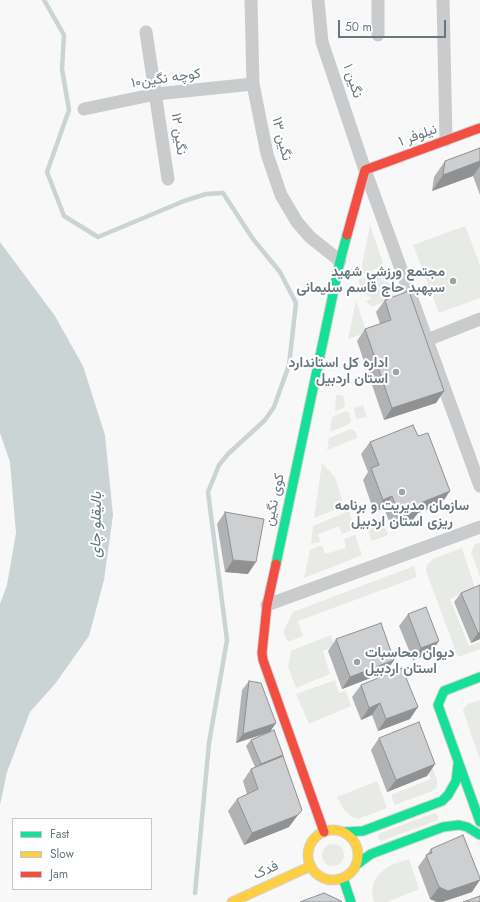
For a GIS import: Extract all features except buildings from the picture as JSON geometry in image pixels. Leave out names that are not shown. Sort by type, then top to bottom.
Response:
[{"type":"street","name":"نگین ۱۳","points":[[252,0],[253,84],[267,154],[281,195],[297,222],[310,237],[340,261]]},
{"type":"street","name":"نگین ۱","points":[[318,0],[322,42],[365,170],[480,486]]},
{"type":"street","points":[[378,0],[378,35]]},
{"type":"street","points":[[443,0],[446,140]]},
{"type":"street","name":"نگین ۱۲","points":[[146,32],[168,179]]},
{"type":"street","name":"کوچه نگین۱۰","points":[[84,109],[156,94],[253,84]]},
{"type":"street","name":"نیلوفر ۱","points":[[365,170],[480,128]]},
{"type":"street","name":"کوی نگین","points":[[324,832],[263,660],[262,653],[267,605],[340,261],[365,170]]},
{"type":"street","points":[[427,340],[480,320]]},
{"type":"street","points":[[267,605],[480,527]]},
{"type":"street","points":[[480,677],[449,688],[441,695],[439,700],[439,710],[480,822]]},
{"type":"street","points":[[344,832],[356,844],[358,854],[356,865],[353,870],[343,878],[329,880],[323,878],[317,874],[311,866],[308,856],[310,844],[318,835],[324,832],[337,830],[344,832],[362,831],[434,804],[448,795],[456,781],[458,769],[456,757]]},
{"type":"street","points":[[434,804],[442,804],[450,812],[447,825],[443,828]]},
{"type":"street","points":[[356,865],[371,854],[443,828],[459,826],[467,827],[480,835]]},
{"type":"street","name":"فدک","points":[[232,902],[311,866]]},
{"type":"street","points":[[343,878],[351,902]]},
{"type":"shaded area","points":[[370,225],[384,266],[360,275]]},
{"type":"shaded area","name":"مجتمع ورزشی شهید سپهبد حاج قاسم سلیمانی","points":[[465,226],[480,265],[480,298],[439,313],[413,245]]},
{"type":"shaded area","points":[[379,273],[388,277],[380,279],[390,283],[396,297],[374,306],[370,305],[366,301],[372,298],[364,294],[358,280]]},
{"type":"shaded area","points":[[356,300],[365,328],[365,333],[348,339]]},
{"type":"shaded area","points":[[336,395],[343,395],[345,404],[343,408],[335,411]]},
{"type":"shaded area","points":[[363,405],[367,417],[356,419],[354,408]]},
{"type":"shaded area","points":[[346,411],[349,413],[351,421],[349,424],[330,432],[332,417]]},
{"type":"shaded area","points":[[351,429],[356,432],[357,438],[327,450],[329,438]]},
{"type":"shaded area","points":[[322,463],[335,477],[344,506],[314,518]]},
{"type":"shaded area","points":[[349,511],[354,529],[342,534],[339,526],[318,534],[320,542],[311,544],[313,526]]},
{"type":"shaded area","points":[[382,518],[388,535],[372,541],[365,525]]},
{"type":"shaded area","points":[[355,535],[362,555],[304,578],[310,550],[322,545],[325,554],[346,548],[344,539]]},
{"type":"shaded area","points":[[480,543],[480,577],[471,552],[475,544]]},
{"type":"shaded area","points":[[462,548],[475,588],[450,599],[469,646],[480,642],[480,649],[458,657],[426,571],[427,565],[433,559]]},
{"type":"shaded area","points":[[414,566],[417,577],[298,621],[303,636],[288,642],[283,632],[293,612]]},
{"type":"shaded area","points":[[331,635],[334,646],[323,651],[330,674],[296,688],[288,667],[291,651]]},
{"type":"shaded area","points":[[335,680],[339,693],[346,691],[351,706],[309,724],[296,694]]},
{"type":"shaded area","points":[[480,700],[480,760],[463,710],[468,704]]},
{"type":"shaded area","points":[[419,745],[425,746],[437,780],[437,787],[432,791],[395,805],[391,795],[431,779]]},
{"type":"shaded area","points":[[377,781],[387,808],[358,819],[352,817],[344,810],[337,797]]},
{"type":"shaded area","points":[[435,813],[438,816],[438,820],[381,841],[378,838],[378,834]]},
{"type":"shaded area","points":[[333,844],[337,845],[343,851],[343,859],[337,865],[333,866],[329,865],[323,859],[322,855],[323,851],[329,845]]},
{"type":"shaded area","points":[[409,859],[419,889],[387,902],[374,902],[372,892],[374,881],[380,873],[391,865]]},
{"type":"water","name":"بالیقلو چای","points":[[0,242],[55,316],[83,366],[105,435],[113,515],[104,580],[89,636],[55,684],[30,712],[7,772],[0,805],[0,604],[7,585],[16,533],[10,462],[0,433]]},
{"type":"waterway","points":[[44,0],[64,35],[62,69],[69,110],[47,172],[64,216],[98,237],[184,201],[206,194],[223,193],[253,239],[280,272],[296,303],[289,365],[274,407],[265,420],[228,454],[219,465],[208,492],[227,640],[209,743],[195,893]]},
{"type":"traffic: fast","points":[[276,564],[340,261],[347,235]]},
{"type":"traffic: fast","points":[[480,677],[444,691],[438,705],[480,822]]},
{"type":"traffic: fast","points":[[344,832],[363,831],[442,801],[448,795],[456,781],[458,764]]},
{"type":"traffic: fast","points":[[356,865],[371,854],[443,827],[459,825],[467,827],[480,835]]},
{"type":"traffic: fast","points":[[343,878],[351,902]]},
{"type":"traffic: slow","points":[[328,830],[338,830],[351,837],[358,850],[358,855],[358,860],[351,873],[338,880],[328,880],[319,876],[312,869],[308,860],[308,850],[312,841],[319,834],[328,830]]},
{"type":"traffic: slow","points":[[232,902],[311,866]]},
{"type":"traffic: jam","points":[[347,235],[365,170],[480,128]]},
{"type":"traffic: jam","points":[[276,564],[267,605],[262,653],[263,660],[324,832]]},
{"type":"place","name":"مجتمع ورزشی شهید سپهبد حاج قاسم سلیمانی","points":[[453,281]]},
{"type":"place","name":"اداره کل استاندارد استان اردبیل","points":[[396,372]]},
{"type":"place","name":"سازمان مدیریت و برنامه ریزی استان اردبیل","points":[[402,492]]},
{"type":"place","name":"دیوان محاسبات استان اردبیل","points":[[357,662]]}]
